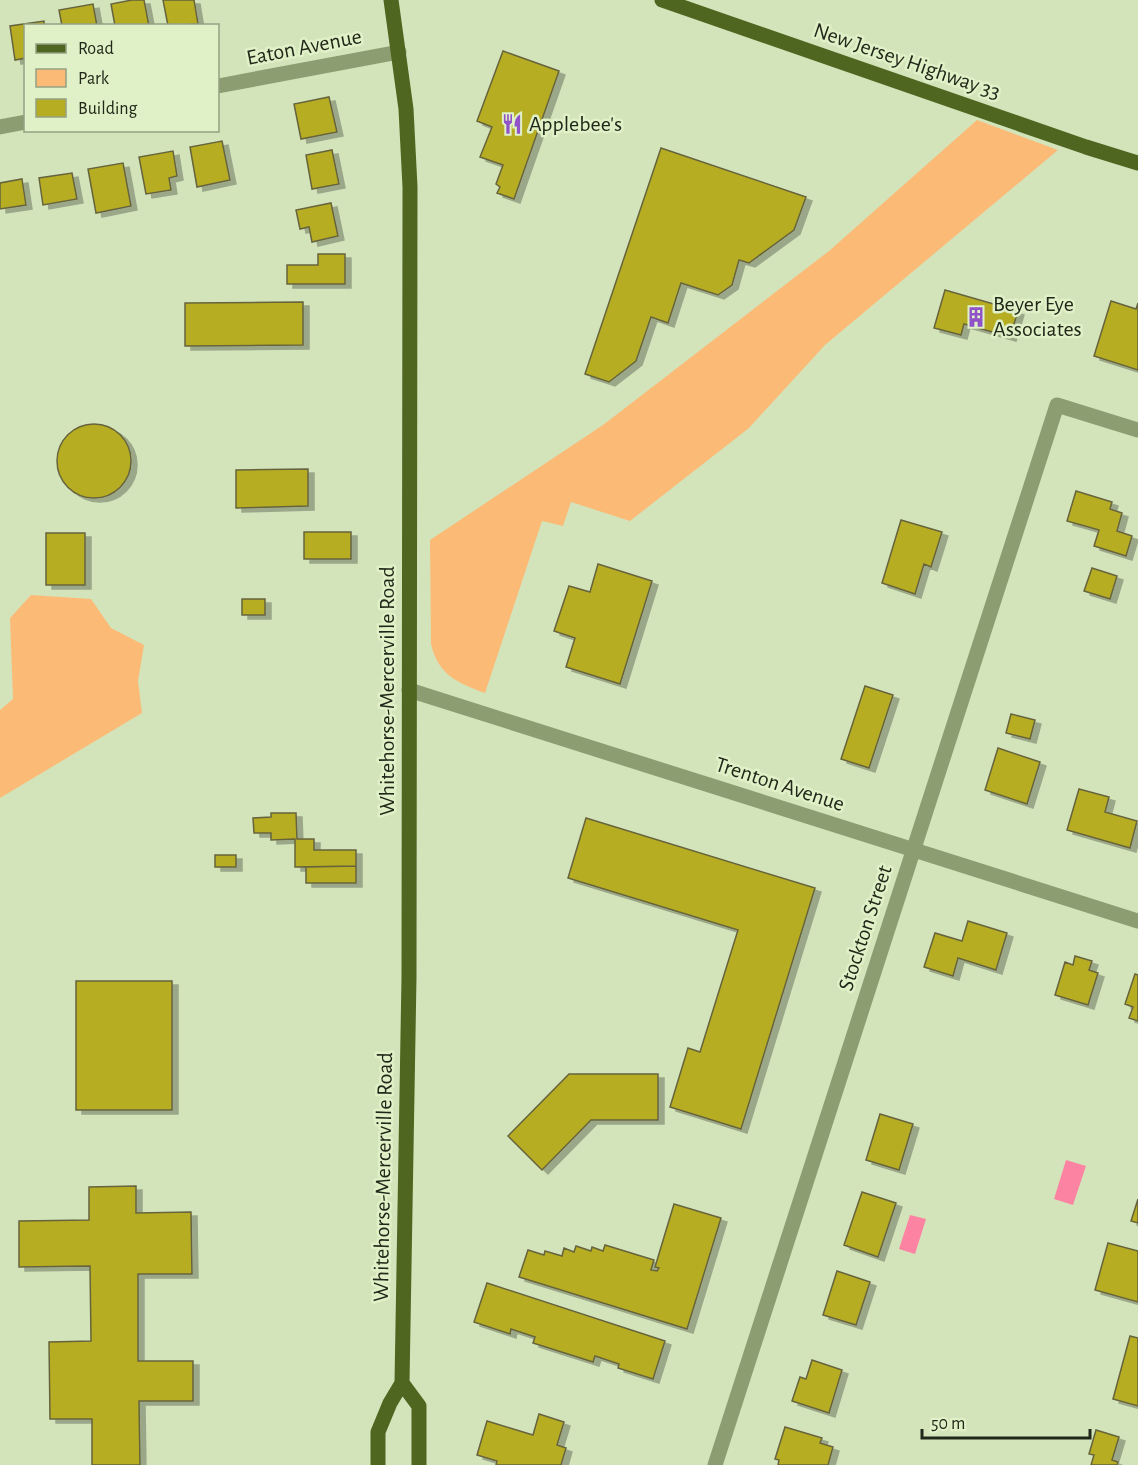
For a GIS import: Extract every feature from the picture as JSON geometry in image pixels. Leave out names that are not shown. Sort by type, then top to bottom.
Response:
[{"type":"main road","name":"Whitehorse-Mercerville Road","points":[[378,1465],[378,1432],[390,1403],[402,1383],[409,977],[410,187],[406,109],[391,0]]},
{"type":"main road","name":"New Jersey Highway 33","points":[[662,0],[1138,163]]},
{"type":"main road","points":[[402,1383],[419,1406],[419,1465]]},
{"type":"street","name":"Eaton Avenue","points":[[219,86],[399,52]]},
{"type":"street","points":[[0,127],[24,122]]},
{"type":"street","name":"Stockton Street","points":[[715,1465],[1057,405],[1138,430]]},
{"type":"street","name":"Trenton Avenue","points":[[409,690],[1138,921]]},
{"type":"green space","points":[[977,120],[1058,150],[825,345],[749,428],[630,521],[571,502],[563,526],[542,521],[485,693],[450,676],[434,655],[431,644],[430,540],[603,425],[829,251]]},
{"type":"green space","points":[[31,595],[91,599],[111,628],[144,645],[138,681],[142,713],[0,798],[0,710],[13,699],[10,618]]},
{"type":"shaded area","points":[[1066,1160],[1086,1166],[1073,1205],[1054,1199]]},
{"type":"shaded area","points":[[910,1215],[926,1219],[915,1254],[899,1249]]},
{"type":"building","points":[[144,0],[149,24],[115,24],[111,4]]},
{"type":"building","points":[[163,0],[194,0],[198,24],[168,24]]},
{"type":"building","points":[[93,4],[97,24],[62,24],[59,10]]},
{"type":"building","points":[[44,21],[44,24],[24,24],[24,58],[15,60],[10,26]]},
{"type":"building","name":"Applebee's","points":[[503,51],[559,71],[514,199],[497,193],[500,187],[496,184],[503,165],[480,157],[492,127],[477,121]]},
{"type":"building","points":[[329,97],[337,132],[301,139],[294,104]]},
{"type":"building","points":[[222,141],[230,180],[197,187],[190,147]]},
{"type":"building","points":[[661,148],[806,197],[794,230],[749,263],[739,260],[732,285],[718,295],[681,283],[668,323],[651,317],[636,361],[609,382],[585,374]]},
{"type":"building","points":[[332,150],[339,184],[312,189],[306,155]]},
{"type":"building","points":[[173,151],[177,176],[169,178],[171,190],[146,194],[139,157]]},
{"type":"building","points":[[123,163],[131,206],[96,213],[88,169]]},
{"type":"building","points":[[72,173],[77,199],[43,205],[39,178]]},
{"type":"building","points":[[22,179],[26,205],[0,209],[0,183]]},
{"type":"building","points":[[331,203],[338,236],[312,242],[309,227],[300,229],[296,210]]},
{"type":"building","points":[[318,254],[345,254],[345,284],[287,284],[287,265],[318,265]]},
{"type":"building","name":"Beyer Eye Associates","points":[[945,290],[1018,311],[1010,337],[964,324],[961,335],[934,328]]},
{"type":"building","points":[[1111,301],[1136,309],[1138,303],[1138,370],[1094,356]]},
{"type":"building","points":[[303,302],[303,345],[185,346],[185,303]]},
{"type":"building","points":[[94,424],[115,430],[125,440],[131,461],[125,482],[115,492],[94,498],[73,492],[63,482],[57,461],[63,440],[73,430]]},
{"type":"building","points":[[308,469],[308,506],[236,508],[236,470]]},
{"type":"building","points":[[1076,491],[1112,502],[1110,509],[1122,513],[1117,531],[1132,536],[1126,556],[1094,546],[1099,530],[1067,521]]},
{"type":"building","points":[[901,520],[942,532],[931,567],[924,564],[915,594],[882,583]]},
{"type":"building","points":[[304,532],[351,532],[351,559],[304,559]]},
{"type":"building","points":[[46,533],[85,533],[85,585],[46,585]]},
{"type":"building","points":[[598,564],[652,581],[620,684],[566,667],[575,638],[554,631],[569,586],[590,592]]},
{"type":"building","points":[[1092,568],[1117,576],[1110,599],[1084,591]]},
{"type":"building","points":[[242,599],[265,599],[265,615],[242,615]]},
{"type":"building","points":[[865,686],[893,695],[869,768],[841,759]]},
{"type":"building","points":[[1011,714],[1035,720],[1030,739],[1006,733]]},
{"type":"building","points":[[998,748],[1040,762],[1027,804],[985,790]]},
{"type":"building","points":[[1079,789],[1109,797],[1105,812],[1137,821],[1130,848],[1067,830]]},
{"type":"building","points":[[271,813],[296,813],[297,839],[314,839],[314,850],[356,850],[356,866],[295,867],[295,839],[271,840],[271,833],[254,833],[253,818],[271,817]]},
{"type":"building","points":[[586,818],[815,888],[741,1129],[670,1107],[688,1048],[700,1052],[738,930],[568,878]]},
{"type":"building","points":[[215,855],[236,855],[236,867],[215,867]]},
{"type":"building","points":[[356,866],[356,883],[306,883],[306,867]]},
{"type":"building","points":[[968,921],[1007,933],[996,970],[958,958],[953,976],[924,967],[935,933],[962,941]]},
{"type":"building","points":[[1075,956],[1092,961],[1089,970],[1098,973],[1088,1005],[1055,995],[1065,962],[1073,965]]},
{"type":"building","points":[[1135,974],[1138,975],[1138,1021],[1129,1018],[1133,1007],[1125,1004]]},
{"type":"building","points":[[76,981],[172,981],[172,1110],[76,1110]]},
{"type":"building","points":[[569,1074],[658,1074],[658,1120],[591,1120],[542,1170],[508,1136]]},
{"type":"building","points":[[880,1114],[913,1124],[899,1170],[866,1160]]},
{"type":"building","points":[[136,1186],[136,1213],[191,1212],[192,1274],[138,1274],[138,1361],[193,1361],[193,1401],[139,1401],[140,1465],[92,1465],[92,1419],[50,1419],[49,1342],[91,1341],[90,1266],[19,1267],[19,1221],[89,1220],[89,1187]]},
{"type":"building","points":[[862,1192],[896,1203],[878,1257],[844,1245]]},
{"type":"building","points":[[1138,1199],[1138,1223],[1131,1221]]},
{"type":"building","points":[[674,1204],[721,1218],[687,1329],[519,1277],[528,1250],[544,1255],[545,1251],[562,1256],[564,1248],[574,1252],[576,1246],[591,1251],[592,1247],[603,1251],[605,1245],[654,1260],[651,1270],[657,1271],[659,1268],[655,1267]]},
{"type":"building","points":[[1108,1243],[1138,1251],[1138,1302],[1095,1290]]},
{"type":"building","points":[[837,1271],[870,1282],[856,1325],[823,1315]]},
{"type":"building","points":[[487,1283],[665,1341],[653,1379],[618,1368],[619,1364],[595,1356],[593,1362],[533,1343],[535,1337],[511,1329],[510,1334],[474,1322]]},
{"type":"building","points":[[1130,1336],[1138,1338],[1138,1406],[1113,1399]]},
{"type":"building","points":[[812,1360],[842,1370],[829,1413],[792,1401],[800,1377],[806,1379]]},
{"type":"building","points":[[539,1414],[564,1422],[557,1445],[566,1448],[561,1465],[496,1465],[497,1461],[477,1455],[487,1421],[533,1435]]},
{"type":"building","points":[[785,1427],[822,1438],[820,1443],[833,1447],[828,1465],[778,1465],[779,1460],[775,1459]]},
{"type":"building","points":[[1096,1430],[1119,1437],[1112,1460],[1118,1462],[1117,1465],[1091,1465],[1094,1455],[1089,1454]]},
{"type":"place","name":"Applebee's","points":[[512,124]]},
{"type":"place","name":"Beyer Eye Associates","points":[[976,317]]}]
